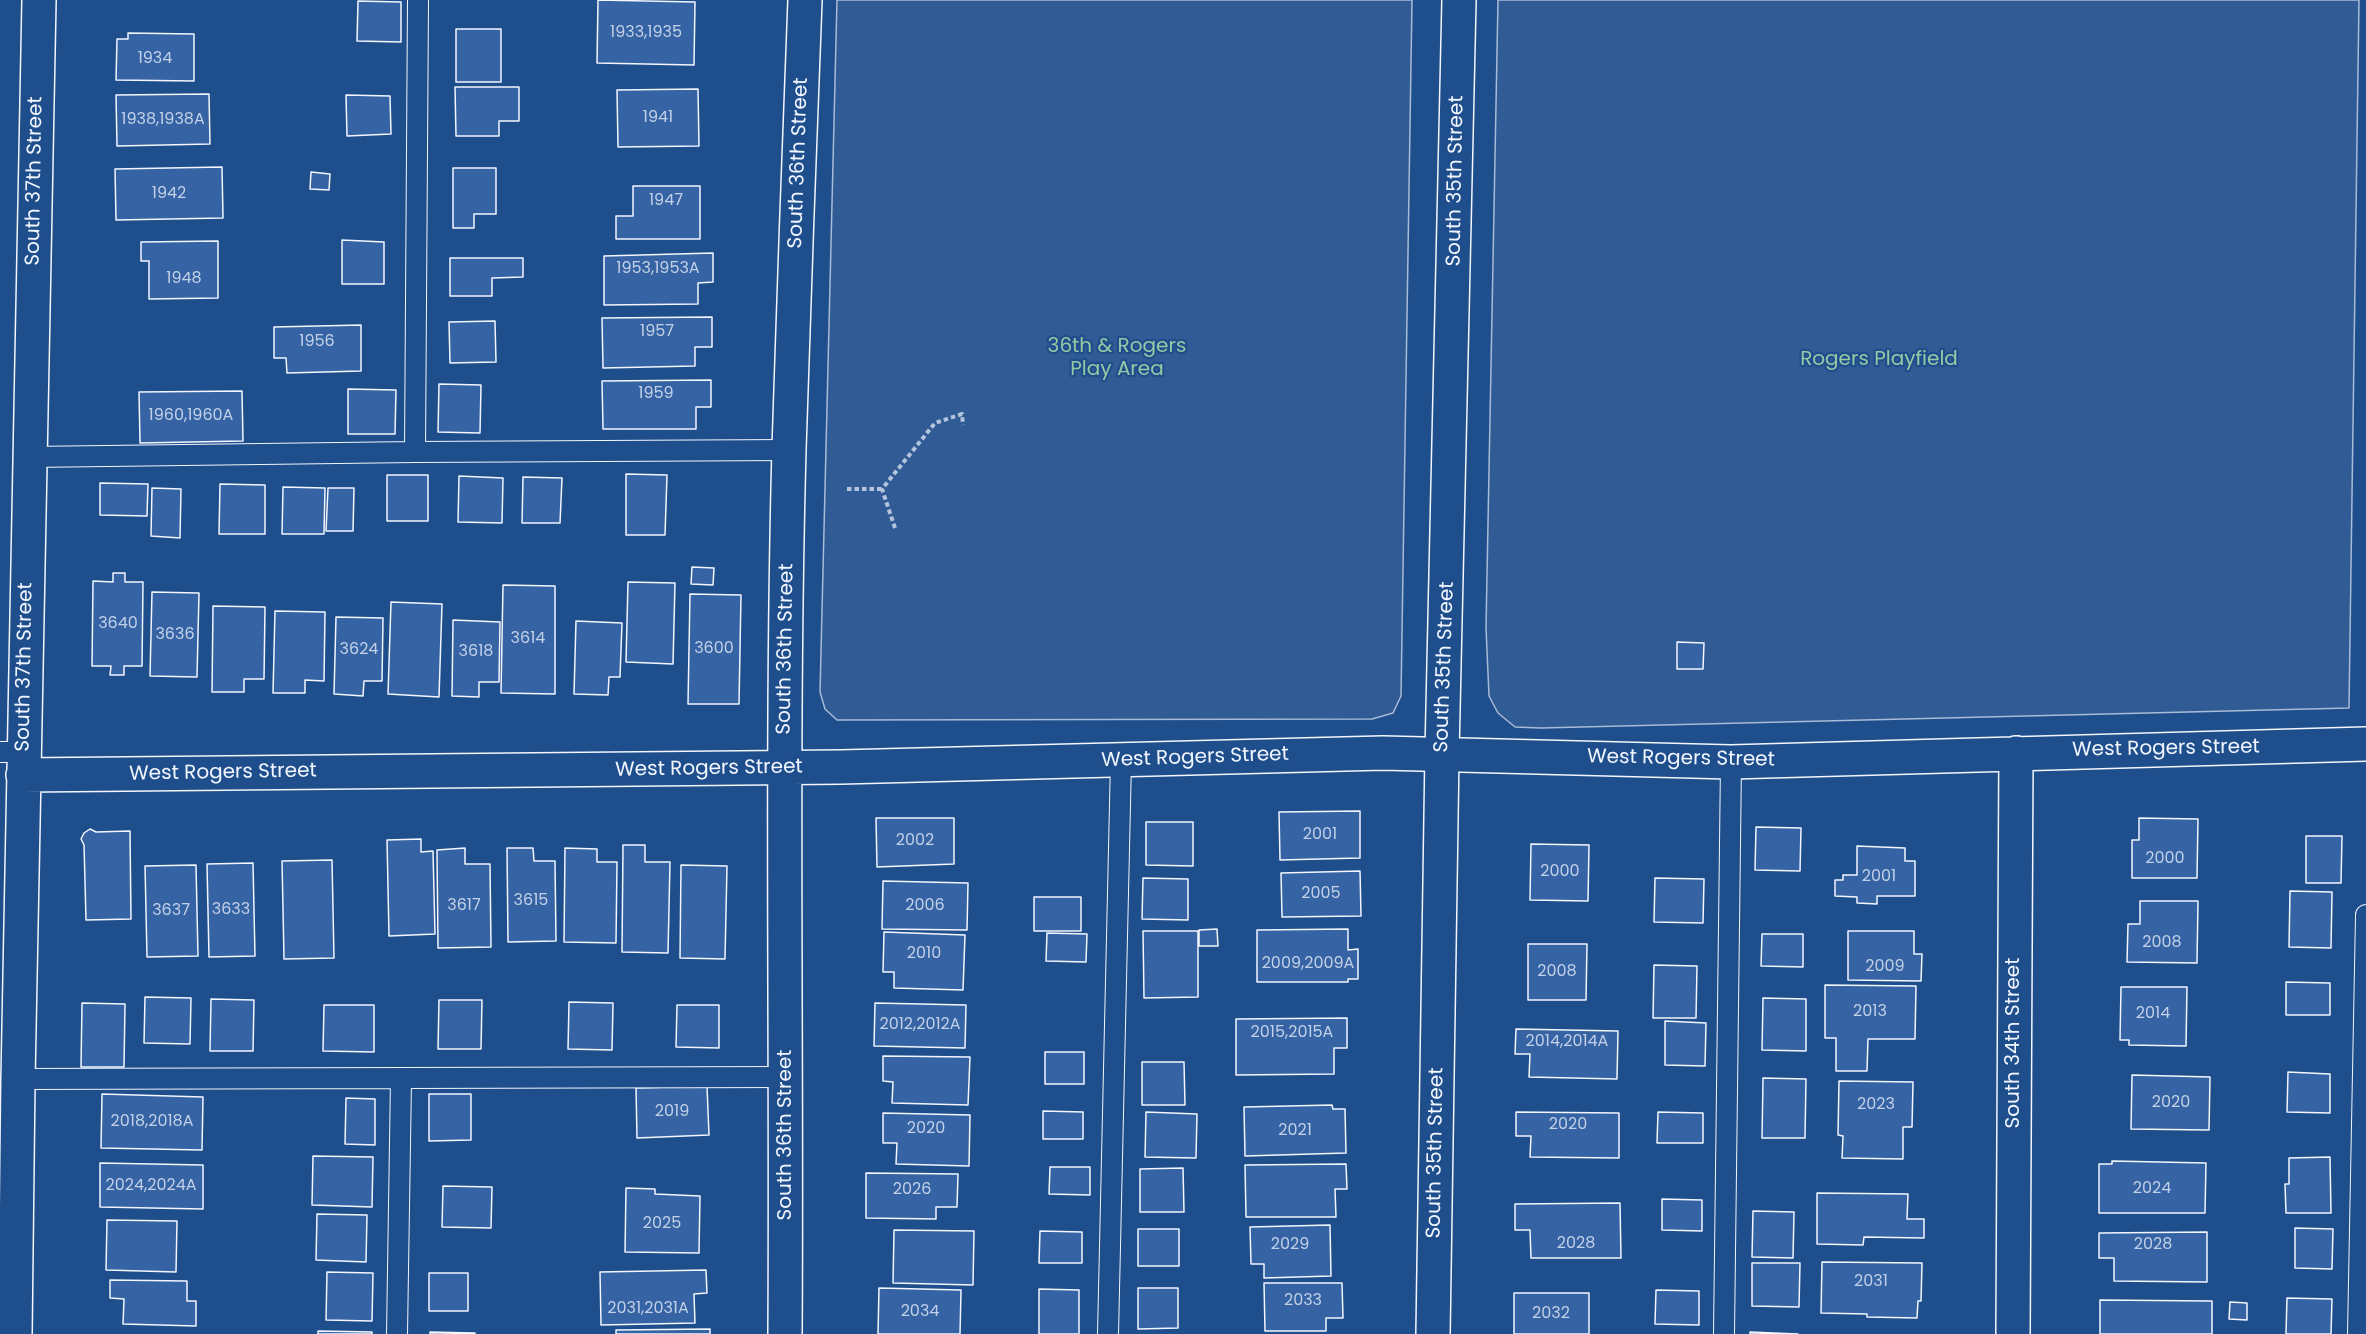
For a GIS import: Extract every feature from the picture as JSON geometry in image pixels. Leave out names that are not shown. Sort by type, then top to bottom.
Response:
[{"type":"street","name":"South 37th Street","points":[[15,1334],[18,1079],[16,760],[29,457],[39,0]]},
{"type":"street","name":"South 36th Street","points":[[785,1334],[787,1077],[785,768],[789,450],[805,0]]},
{"type":"street","name":"South 35th Street","points":[[1434,1334],[1442,753],[1459,0]]},
{"type":"street","name":"West Rogers Street","points":[[16,760],[785,768],[1442,753],[1731,762],[2366,744]]},
{"type":"street","name":"South 34th Street","points":[[2013,1334],[2016,753]]},
{"type":"lane","points":[[415,452],[418,0]]},
{"type":"lane","points":[[29,457],[789,450]]},
{"type":"lane","points":[[1108,1334],[1121,760]]},
{"type":"lane","points":[[1724,1334],[1731,762]]},
{"type":"lane","points":[[2358,1334],[2366,915]]},
{"type":"lane","points":[[18,1079],[787,1077]]},
{"type":"lane","points":[[397,1334],[401,1079]]},
{"type":"path","points":[[882,489],[935,423],[962,414],[963,425]]},
{"type":"path","points":[[847,489],[882,489]]},
{"type":"path","points":[[882,489],[895,528]]},
{"type":"shaded area","name":"36th & Rogers Play Area","points":[[837,0],[1412,0],[1401,696],[1393,713],[1372,719],[837,720],[825,709],[820,692]]},
{"type":"shaded area","name":"Rogers Playfield","points":[[1498,0],[2359,0],[2349,708],[1541,728],[1515,727],[1498,713],[1489,696],[1486,628]]},
{"type":"building","points":[[598,0],[695,2],[694,65],[597,63]]},
{"type":"building","points":[[358,1],[401,2],[401,42],[357,41]]},
{"type":"building","points":[[456,29],[501,29],[501,82],[456,82]]},
{"type":"building","points":[[128,33],[194,34],[194,81],[116,80],[117,39],[128,39]]},
{"type":"building","points":[[455,87],[519,87],[519,121],[499,121],[499,136],[456,136]]},
{"type":"building","points":[[698,89],[699,146],[618,147],[617,90]]},
{"type":"building","points":[[209,94],[210,144],[117,146],[116,95]]},
{"type":"building","points":[[346,95],[390,96],[391,134],[347,136]]},
{"type":"building","points":[[222,167],[223,218],[116,220],[115,169]]},
{"type":"building","points":[[453,168],[496,168],[496,214],[474,214],[474,228],[453,228]]},
{"type":"building","points":[[311,172],[330,174],[329,190],[310,189]]},
{"type":"building","points":[[633,186],[700,186],[700,239],[616,239],[616,216],[633,216]]},
{"type":"building","points":[[342,240],[384,242],[384,284],[342,284]]},
{"type":"building","points":[[218,241],[218,298],[149,299],[149,261],[141,261],[141,242]]},
{"type":"building","points":[[713,253],[713,282],[698,283],[698,304],[604,305],[604,256]]},
{"type":"building","points":[[450,258],[523,258],[523,277],[492,278],[492,296],[450,296]]},
{"type":"building","points":[[712,317],[712,347],[695,347],[695,366],[603,368],[602,318]]},
{"type":"building","points":[[495,321],[496,362],[450,363],[449,322]]},
{"type":"building","points":[[361,325],[361,371],[287,373],[286,358],[274,358],[274,327]]},
{"type":"building","points":[[711,380],[711,407],[696,407],[696,429],[603,429],[602,381]]},
{"type":"building","points":[[439,384],[481,385],[480,433],[438,432]]},
{"type":"building","points":[[348,389],[396,390],[395,434],[348,434]]},
{"type":"building","points":[[242,391],[243,441],[140,443],[139,392]]},
{"type":"building","points":[[626,474],[667,475],[665,535],[626,535]]},
{"type":"building","points":[[387,475],[428,475],[428,521],[387,521]]},
{"type":"building","points":[[459,476],[503,478],[502,523],[458,522]]},
{"type":"building","points":[[523,477],[562,478],[560,523],[522,523]]},
{"type":"building","points":[[100,483],[148,484],[147,516],[100,515]]},
{"type":"building","points":[[220,484],[265,485],[265,534],[219,534]]},
{"type":"building","points":[[283,487],[325,488],[324,534],[282,534]]},
{"type":"building","points":[[152,488],[181,489],[180,538],[151,536]]},
{"type":"building","points":[[328,488],[354,488],[353,531],[326,531]]},
{"type":"building","points":[[692,567],[714,568],[713,585],[691,584]]},
{"type":"building","points":[[113,573],[125,573],[125,582],[143,582],[142,666],[124,666],[124,675],[110,675],[111,666],[92,666],[93,581],[113,582]]},
{"type":"building","points":[[628,582],[675,583],[673,664],[626,662]]},
{"type":"building","points":[[503,585],[555,586],[555,694],[501,693]]},
{"type":"building","points":[[152,592],[199,593],[197,677],[150,676]]},
{"type":"building","points":[[690,594],[741,595],[739,704],[688,704]]},
{"type":"building","points":[[391,602],[442,604],[439,697],[388,694]]},
{"type":"building","points":[[213,606],[265,607],[264,679],[244,679],[244,692],[212,692]]},
{"type":"building","points":[[275,611],[325,612],[324,681],[305,680],[305,693],[273,693]]},
{"type":"building","points":[[336,617],[383,618],[382,681],[364,681],[363,696],[334,694]]},
{"type":"building","points":[[453,620],[500,622],[499,682],[479,682],[479,697],[452,696]]},
{"type":"building","points":[[576,621],[622,623],[620,677],[609,677],[608,695],[574,694]]},
{"type":"building","points":[[1677,642],[1704,643],[1703,669],[1677,669]]},
{"type":"building","points":[[1360,811],[1360,858],[1280,860],[1279,812]]},
{"type":"building","points":[[876,818],[954,818],[954,864],[877,867]]},
{"type":"building","points":[[2139,818],[2198,819],[2197,878],[2132,878],[2132,840],[2139,840]]},
{"type":"building","points":[[1146,822],[1193,822],[1193,866],[1146,865]]},
{"type":"building","points":[[1756,827],[1801,828],[1800,871],[1755,870]]},
{"type":"building","points":[[90,829],[96,832],[130,831],[131,919],[86,920],[84,845],[81,839]]},
{"type":"building","points":[[2306,836],[2342,836],[2341,883],[2306,883]]},
{"type":"building","points":[[421,839],[421,852],[433,851],[435,934],[389,936],[387,840]]},
{"type":"building","points":[[1531,844],[1589,845],[1588,901],[1530,900]]},
{"type":"building","points":[[623,845],[645,845],[645,862],[670,862],[668,953],[622,952]]},
{"type":"building","points":[[1857,846],[1905,848],[1905,861],[1915,861],[1915,896],[1877,896],[1877,904],[1857,903],[1857,897],[1835,896],[1835,880],[1843,880],[1843,875],[1857,875]]},
{"type":"building","points":[[465,848],[465,864],[490,864],[491,947],[438,948],[437,850]]},
{"type":"building","points":[[507,848],[533,848],[534,861],[555,861],[556,941],[508,942]]},
{"type":"building","points":[[565,848],[597,849],[597,862],[617,862],[616,943],[564,942]]},
{"type":"building","points":[[332,860],[334,958],[284,959],[282,861]]},
{"type":"building","points":[[253,863],[255,956],[209,957],[207,864]]},
{"type":"building","points":[[196,865],[198,956],[147,957],[145,866]]},
{"type":"building","points":[[681,865],[727,866],[725,959],[680,958]]},
{"type":"building","points":[[1360,871],[1361,916],[1282,917],[1281,873]]},
{"type":"building","points":[[1143,878],[1188,879],[1188,920],[1142,919]]},
{"type":"building","points":[[1655,878],[1704,879],[1703,923],[1654,922]]},
{"type":"building","points":[[883,881],[968,883],[967,930],[882,929]]},
{"type":"building","points":[[2290,891],[2332,892],[2331,948],[2289,947]]},
{"type":"building","points":[[1034,897],[1081,897],[1081,931],[1034,931]]},
{"type":"building","points":[[2140,901],[2198,901],[2197,963],[2127,962],[2128,924],[2140,924]]},
{"type":"building","points":[[1217,929],[1218,946],[1199,946],[1199,930]]},
{"type":"building","points":[[1348,929],[1348,950],[1358,949],[1358,979],[1348,979],[1348,982],[1257,982],[1257,930]]},
{"type":"building","points":[[1143,931],[1198,931],[1198,997],[1144,998]]},
{"type":"building","points":[[1848,931],[1914,931],[1914,954],[1922,954],[1921,981],[1848,980]]},
{"type":"building","points":[[884,932],[965,935],[963,990],[894,988],[894,972],[883,972]]},
{"type":"building","points":[[1047,933],[1087,934],[1086,962],[1046,961]]},
{"type":"building","points":[[1762,934],[1803,934],[1803,967],[1761,966]]},
{"type":"building","points":[[1528,944],[1587,944],[1586,1000],[1528,1000]]},
{"type":"building","points":[[1654,965],[1697,966],[1696,1018],[1653,1018]]},
{"type":"building","points":[[2286,982],[2330,983],[2330,1015],[2286,1015]]},
{"type":"building","points":[[1825,985],[1916,986],[1915,1039],[1868,1039],[1867,1071],[1836,1071],[1836,1038],[1825,1038]]},
{"type":"building","points":[[2121,987],[2187,987],[2186,1046],[2129,1045],[2129,1040],[2120,1040]]},
{"type":"building","points":[[145,997],[191,998],[190,1044],[144,1043]]},
{"type":"building","points":[[1763,998],[1806,999],[1806,1051],[1762,1050]]},
{"type":"building","points":[[211,999],[254,1000],[253,1051],[210,1051]]},
{"type":"building","points":[[439,1000],[482,1000],[481,1049],[438,1049]]},
{"type":"building","points":[[569,1002],[613,1003],[612,1050],[568,1049]]},
{"type":"building","points":[[82,1003],[125,1004],[124,1067],[81,1067]]},
{"type":"building","points":[[875,1003],[966,1005],[965,1048],[874,1046]]},
{"type":"building","points":[[324,1005],[374,1005],[374,1052],[323,1051]]},
{"type":"building","points":[[677,1005],[719,1005],[719,1048],[676,1047]]},
{"type":"building","points":[[1347,1018],[1347,1048],[1334,1048],[1334,1074],[1236,1075],[1236,1019]]},
{"type":"building","points":[[1665,1021],[1706,1023],[1705,1066],[1665,1065]]},
{"type":"building","points":[[1516,1029],[1618,1031],[1617,1079],[1529,1077],[1530,1054],[1515,1054]]},
{"type":"building","points":[[1045,1052],[1084,1052],[1084,1084],[1045,1084]]},
{"type":"building","points":[[883,1056],[970,1057],[968,1105],[892,1103],[893,1082],[883,1081]]},
{"type":"building","points":[[1142,1062],[1184,1062],[1185,1105],[1142,1105]]},
{"type":"building","points":[[2288,1072],[2330,1074],[2330,1113],[2287,1112]]},
{"type":"building","points":[[2132,1075],[2210,1077],[2209,1130],[2131,1129]]},
{"type":"building","points":[[1763,1078],[1806,1079],[1805,1138],[1762,1138]]},
{"type":"building","points":[[1839,1081],[1913,1082],[1912,1127],[1903,1127],[1903,1159],[1842,1158],[1843,1136],[1838,1135]]},
{"type":"building","points":[[707,1086],[709,1135],[637,1138],[636,1088]]},
{"type":"building","points":[[102,1094],[203,1097],[202,1150],[101,1148]]},
{"type":"building","points":[[429,1094],[471,1094],[471,1140],[429,1141]]},
{"type":"building","points":[[346,1098],[375,1099],[375,1145],[345,1144]]},
{"type":"building","points":[[1332,1105],[1333,1109],[1345,1109],[1346,1153],[1245,1156],[1244,1107]]},
{"type":"building","points":[[1043,1111],[1083,1112],[1083,1139],[1043,1139]]},
{"type":"building","points":[[1146,1112],[1197,1114],[1196,1158],[1145,1157]]},
{"type":"building","points":[[1516,1112],[1619,1113],[1619,1158],[1530,1157],[1531,1136],[1516,1136]]},
{"type":"building","points":[[1658,1112],[1703,1113],[1703,1143],[1657,1143]]},
{"type":"building","points":[[883,1113],[970,1115],[969,1166],[896,1164],[897,1143],[883,1143]]},
{"type":"building","points":[[313,1156],[373,1157],[372,1207],[312,1205]]},
{"type":"building","points":[[2330,1157],[2331,1213],[2286,1213],[2285,1184],[2289,1184],[2289,1158]]},
{"type":"building","points":[[2112,1161],[2206,1163],[2205,1213],[2099,1213],[2099,1164],[2112,1164]]},
{"type":"building","points":[[100,1163],[203,1165],[203,1209],[100,1207]]},
{"type":"building","points":[[1346,1164],[1347,1189],[1335,1189],[1336,1217],[1246,1217],[1245,1165]]},
{"type":"building","points":[[1050,1167],[1090,1167],[1090,1195],[1049,1194]]},
{"type":"building","points":[[1183,1168],[1184,1212],[1140,1212],[1140,1169]]},
{"type":"building","points":[[866,1173],[958,1174],[957,1207],[936,1207],[936,1219],[866,1218]]},
{"type":"building","points":[[443,1186],[492,1187],[491,1228],[442,1227]]},
{"type":"building","points":[[626,1188],[655,1189],[655,1194],[700,1196],[699,1253],[625,1252]]},
{"type":"building","points":[[1817,1193],[1908,1194],[1907,1219],[1924,1219],[1924,1238],[1864,1237],[1863,1245],[1817,1244]]},
{"type":"building","points":[[1662,1199],[1702,1200],[1702,1231],[1662,1230]]},
{"type":"building","points":[[1620,1203],[1621,1258],[1531,1258],[1530,1230],[1515,1230],[1515,1204]]},
{"type":"building","points":[[1753,1211],[1794,1212],[1793,1258],[1752,1257]]},
{"type":"building","points":[[317,1214],[367,1215],[366,1262],[316,1260]]},
{"type":"building","points":[[107,1220],[177,1221],[176,1272],[106,1270]]},
{"type":"building","points":[[1330,1225],[1331,1276],[1264,1278],[1264,1264],[1251,1264],[1250,1227]]},
{"type":"building","points":[[2295,1228],[2333,1229],[2332,1269],[2295,1268]]},
{"type":"building","points":[[1138,1229],[1179,1229],[1179,1266],[1138,1266]]},
{"type":"building","points":[[894,1230],[974,1231],[973,1285],[893,1283]]},
{"type":"building","points":[[1040,1231],[1082,1232],[1082,1263],[1039,1263]]},
{"type":"building","points":[[2207,1232],[2207,1282],[2114,1281],[2114,1258],[2099,1258],[2099,1233]]},
{"type":"building","points":[[1822,1262],[1922,1263],[1921,1301],[1918,1301],[1917,1318],[1821,1313]]},
{"type":"building","points":[[1752,1263],[1800,1263],[1799,1307],[1752,1306]]},
{"type":"building","points":[[706,1270],[707,1293],[694,1294],[695,1323],[601,1325],[600,1272]]},
{"type":"building","points":[[327,1272],[373,1273],[372,1321],[326,1320]]},
{"type":"building","points":[[429,1273],[468,1273],[468,1311],[429,1311]]},
{"type":"building","points":[[110,1280],[187,1281],[187,1301],[196,1301],[196,1326],[123,1324],[124,1299],[110,1298]]},
{"type":"building","points":[[1264,1283],[1342,1283],[1343,1318],[1326,1318],[1326,1331],[1265,1331]]},
{"type":"building","points":[[879,1288],[961,1290],[960,1334],[878,1334]]},
{"type":"building","points":[[1138,1288],[1178,1288],[1178,1328],[1138,1329]]},
{"type":"building","points":[[1039,1289],[1079,1290],[1079,1334],[1039,1334]]},
{"type":"building","points":[[1656,1290],[1699,1291],[1699,1325],[1655,1324]]},
{"type":"building","points":[[1514,1293],[1589,1293],[1589,1334],[1514,1334]]},
{"type":"building","points":[[2287,1298],[2332,1299],[2331,1334],[2286,1334]]},
{"type":"building","points":[[2100,1300],[2212,1301],[2212,1334],[2100,1334]]},
{"type":"building","points":[[2230,1302],[2247,1303],[2247,1320],[2229,1319]]},
{"type":"building","points":[[710,1329],[710,1334],[616,1334],[616,1330]]},
{"type":"building","points":[[318,1331],[372,1332],[372,1334],[318,1334]]},
{"type":"building","points":[[430,1332],[475,1333],[475,1334],[430,1334]]},
{"type":"building","points":[[1750,1332],[1798,1334],[1750,1334]]}]
